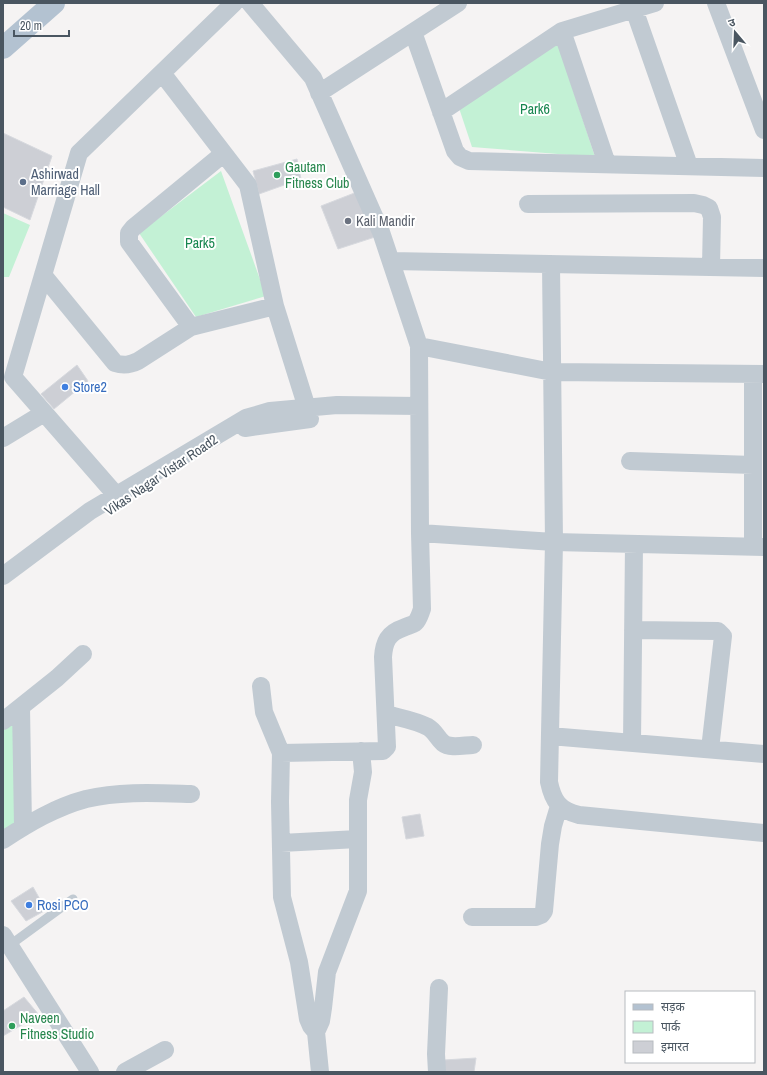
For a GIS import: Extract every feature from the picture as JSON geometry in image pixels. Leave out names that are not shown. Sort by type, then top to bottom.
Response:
[{"type":"main road","points":[[3,48],[54,3]]},
{"type":"street","points":[[116,495],[13,377],[79,154],[234,3]]},
{"type":"street","points":[[250,3],[313,78],[382,232],[419,346],[414,406],[422,609],[419,618],[414,624],[396,630],[391,634],[384,646],[383,657],[387,747],[383,751],[281,753]]},
{"type":"street","points":[[319,93],[458,3]]},
{"type":"street","points":[[441,112],[562,31],[654,3]]},
{"type":"street","points":[[716,3],[764,130]]},
{"type":"street","points":[[634,9],[689,166]]},
{"type":"street","points":[[562,31],[607,164]]},
{"type":"street","points":[[412,32],[455,151],[460,157],[469,160],[764,168]]},
{"type":"street","points":[[162,73],[248,185],[275,306],[307,408]]},
{"type":"street","points":[[191,327],[129,242],[129,233],[133,228],[223,154]]},
{"type":"street","points":[[528,204],[694,203],[703,205],[709,208],[712,217],[711,267]]},
{"type":"street","points":[[391,261],[764,268]]},
{"type":"street","points":[[551,264],[554,542],[549,782],[553,797],[559,806],[569,812],[579,815],[764,833]]},
{"type":"street","points":[[43,275],[115,363],[122,365],[130,365],[191,327],[275,306]]},
{"type":"street","points":[[419,346],[552,372],[759,374],[753,465],[758,547],[554,542],[420,533]]},
{"type":"street","points":[[3,576],[90,511],[246,418],[270,411],[337,405],[414,406]]},
{"type":"street","name":"Vikas Nagar Vistar Road2","points":[[3,583],[224,431],[414,406]]},
{"type":"street","points":[[3,438],[44,413]]},
{"type":"street","points":[[630,461],[753,465]]},
{"type":"street","points":[[632,743],[634,544]]},
{"type":"street","points":[[633,630],[718,631],[723,636],[710,749]]},
{"type":"street","points":[[3,721],[57,678],[83,654]]},
{"type":"street","points":[[261,686],[264,712],[281,753],[282,897],[299,962],[308,1019],[316,1032]]},
{"type":"street","points":[[20,707],[23,826]]},
{"type":"street","points":[[386,714],[428,727],[433,730],[442,743],[447,745],[473,745]]},
{"type":"street","points":[[550,736],[764,754]]},
{"type":"street","points":[[320,1072],[316,1032],[321,1020],[323,1008],[326,972],[358,891],[358,800],[363,772],[361,751]]},
{"type":"street","points":[[3,840],[23,826],[63,807],[87,799],[118,794],[191,794]]},
{"type":"street","points":[[472,917],[536,917],[541,915],[544,911],[550,844],[553,826],[559,806]]},
{"type":"street","points":[[281,843],[358,839]]},
{"type":"street","points":[[5,943],[77,1072]]},
{"type":"street","points":[[5,943],[90,1072]]},
{"type":"street","points":[[437,1072],[436,1054],[438,988]]},
{"type":"street","points":[[125,1072],[165,1050]]},
{"type":"lane","points":[[5,943],[73,900]]},
{"type":"green space","name":"Park6","points":[[558,44],[595,157],[472,147],[459,108]]},
{"type":"green space","name":"Park5","points":[[221,171],[266,296],[196,317],[139,233]]},
{"type":"green space","points":[[3,213],[30,225],[9,277],[3,277]]},
{"type":"green space","points":[[14,720],[18,823],[3,833],[3,729]]},
{"type":"building","name":"Ashirwad Marriage Hall","points":[[3,133],[52,156],[30,220],[3,207]]},
{"type":"building","name":"Gautam Fitness Club","points":[[297,159],[301,179],[259,194],[253,171]]},
{"type":"building","name":"Kali Mandir","points":[[357,192],[375,237],[338,249],[321,206]]},
{"type":"building","name":"Store2","points":[[77,365],[88,381],[54,409],[41,394]]},
{"type":"building","points":[[420,814],[424,836],[406,839],[402,817]]},
{"type":"building","name":"Rosi PCO","points":[[33,887],[46,910],[26,921],[11,901]]},
{"type":"building","name":"Naveen Fitness Studio","points":[[24,997],[39,1015],[3,1036],[3,1011]]},
{"type":"building","points":[[476,1058],[474,1072],[443,1072],[444,1060]]},
{"type":"place","name":"Gautam Fitness Club","points":[[277,175]]},
{"type":"place","name":"Ashirwad Marriage Hall","points":[[23,182]]},
{"type":"place","name":"Kali Mandir","points":[[348,221]]},
{"type":"place","name":"Store2","points":[[65,387]]},
{"type":"place","name":"Rosi PCO","points":[[29,905]]},
{"type":"place","name":"Naveen Fitness Studio","points":[[12,1026]]}]
